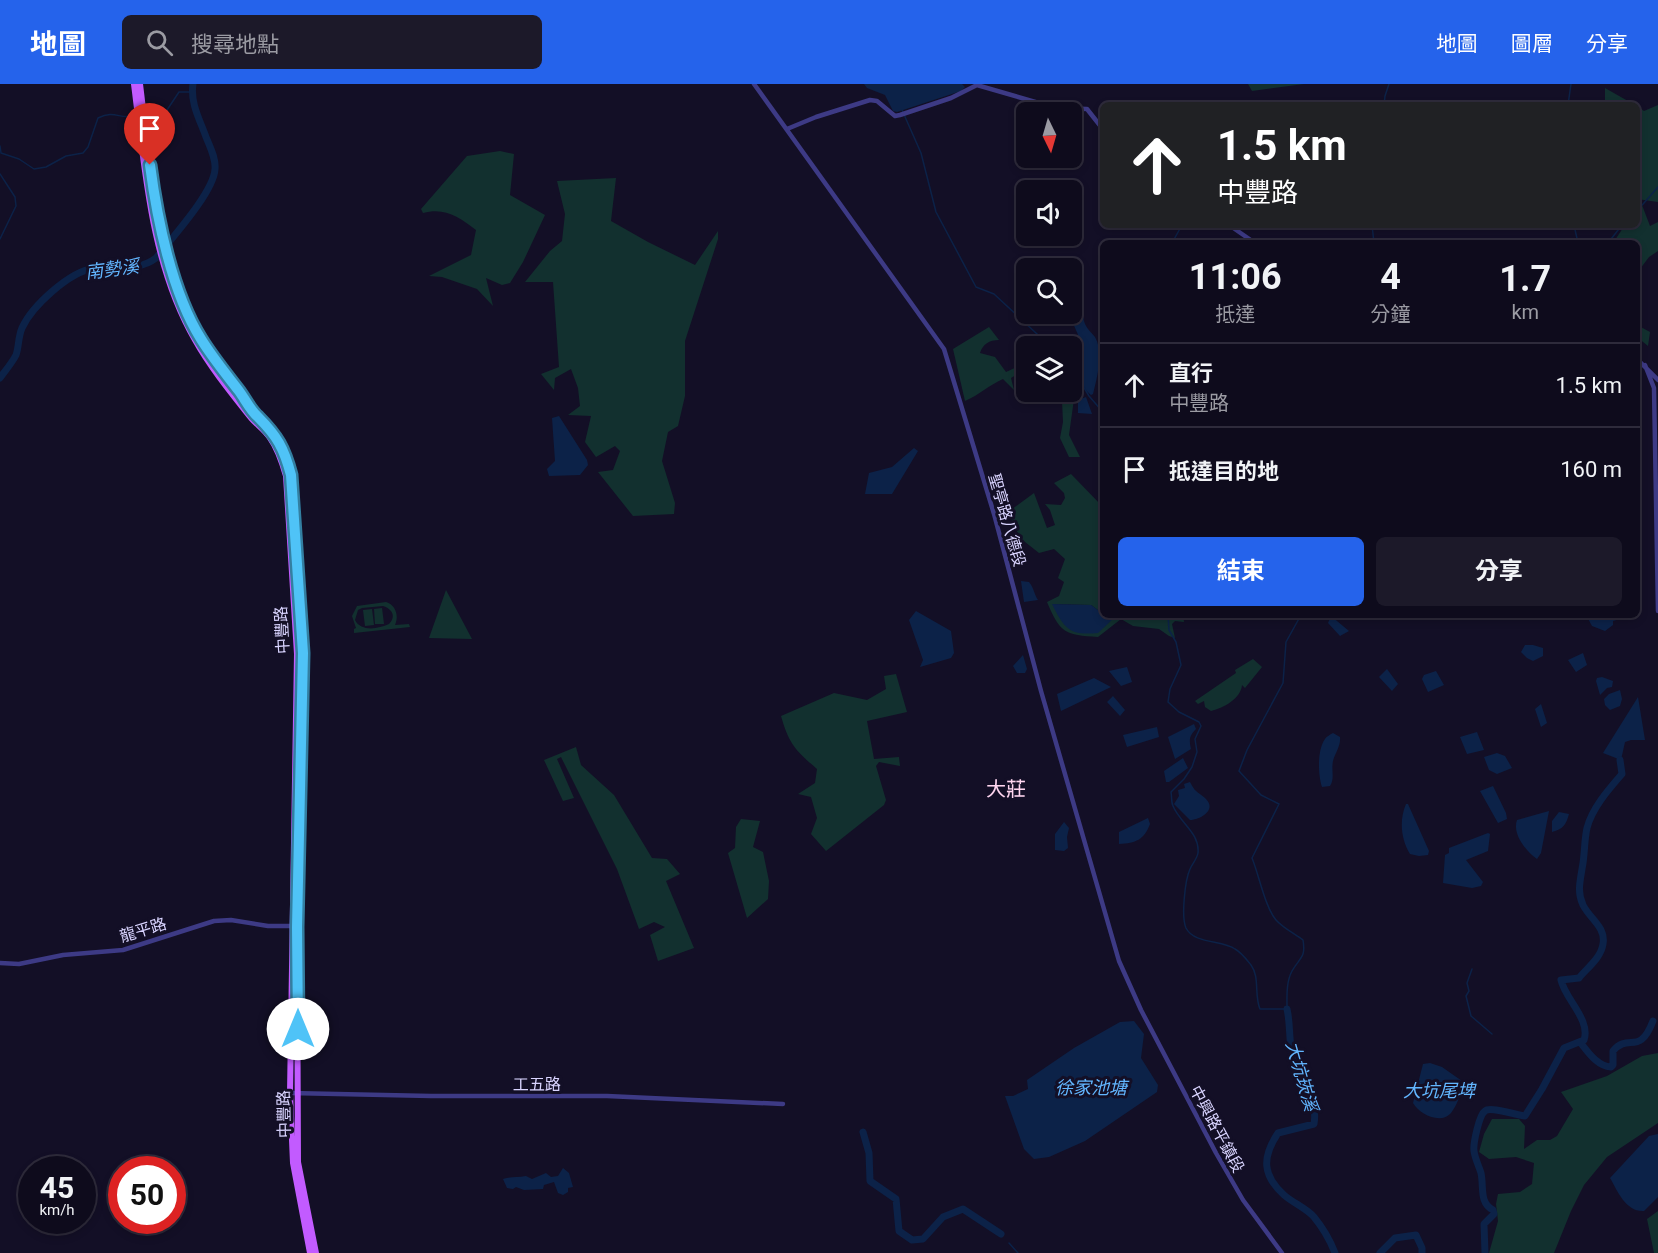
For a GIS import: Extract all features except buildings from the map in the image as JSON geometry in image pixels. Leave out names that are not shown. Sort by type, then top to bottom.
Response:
[{"type":"main road","points":[[134,84],[144,143]]},
{"type":"main road","points":[[140,84],[150,210],[165,255]]},
{"type":"main road","name":"中豐路","points":[[165,255],[182,315],[196,342],[253,420],[270,438],[280,455],[286,476],[297,654],[291,926],[295,1149],[316,1253]]},
{"type":"main road","name":"中豐路","points":[[165,255],[187,312],[201,339],[258,417],[275,435],[285,453],[291,475],[303,653],[294,1093]]},
{"type":"main road","name":"中豐路","points":[[295,1149],[293,1163],[310,1253]]},
{"type":"street","name":"聖亭路八德段","points":[[754,84],[944,349],[994,514],[1108,928],[1119,961],[1141,1010]]},
{"type":"street","points":[[787,129],[870,100],[877,101],[895,116],[900,115],[951,98],[977,85],[1056,108],[1087,109],[1100,125]]},
{"type":"street","points":[[1233,228],[1251,240]]},
{"type":"street","points":[[1640,361],[1658,380]]},
{"type":"street","points":[[1645,365],[1654,388],[1658,611]]},
{"type":"street","name":"龍平路","points":[[0,963],[19,964],[63,955],[123,950],[214,921],[231,920],[268,926],[291,926]]},
{"type":"street","name":"中興路平鎮段","points":[[1141,1010],[1243,1200],[1282,1253]]},
{"type":"street","name":"工五路","points":[[294,1093],[607,1096],[783,1104]]},
{"type":"green space","points":[[1248,84],[1304,84],[1252,91]]},
{"type":"green space","points":[[1605,88],[1630,102],[1605,102]]},
{"type":"green space","points":[[1658,105],[1658,202],[1640,199],[1640,108],[1644,111]]},
{"type":"green space","points":[[500,151],[514,154],[510,195],[545,215],[523,262],[510,283],[502,285],[486,278],[493,306],[477,289],[442,277],[429,276],[471,255],[476,230],[451,214],[438,211],[423,213],[421,209],[467,156]]},
{"type":"green space","points":[[616,178],[611,221],[648,242],[695,265],[718,231],[718,239],[685,341],[685,396],[678,426],[668,432],[662,461],[675,503],[674,514],[633,516],[598,472],[613,470],[620,451],[615,446],[596,457],[585,442],[591,416],[568,415],[580,406],[578,388],[571,369],[555,378],[554,390],[541,374],[559,367],[553,282],[525,282],[550,251],[562,241],[565,214],[557,181]]},
{"type":"green space","points":[[1642,205],[1650,226],[1658,222],[1658,251],[1649,257],[1640,269],[1640,240],[1615,240],[1623,228],[1640,228]]},
{"type":"green space","points":[[989,327],[999,340],[987,343],[980,353],[995,357],[1006,372],[1016,368],[1016,375],[1011,378],[1014,390],[1003,379],[965,401],[953,349]]},
{"type":"green space","points":[[1640,327],[1650,332],[1648,346],[1640,339]]},
{"type":"green space","points":[[1062,402],[1074,402],[1069,435],[1080,457],[1069,457],[1060,438],[1063,422]]},
{"type":"green space","points":[[1071,474],[1100,504],[1100,612],[1091,605],[1052,604],[1100,616],[1100,618],[1183,618],[1184,622],[1175,621],[1172,624],[1175,638],[1159,629],[1133,626],[1121,619],[1098,637],[1071,633],[1060,626],[1047,602],[1059,596],[1064,582],[1058,578],[1065,559],[1054,549],[1039,553],[1020,538],[1008,512],[1034,493],[1047,528],[1055,525],[1050,510],[1045,504],[1061,505],[1065,498],[1064,493],[1054,483]]},
{"type":"green space","points":[[446,590],[472,639],[429,638]]},
{"type":"green space","points":[[386,602],[396,611],[395,625],[409,624],[410,627],[354,633],[356,628],[352,616],[357,606]],"holes":[[[386,607],[393,616],[389,624],[365,628],[355,620],[358,610],[362,608]]]},
{"type":"green space","points":[[382,608],[384,624],[375,624],[374,609]]},
{"type":"green space","points":[[372,609],[374,625],[365,626],[363,610]]},
{"type":"green space","points":[[1253,659],[1262,667],[1245,688],[1242,685],[1239,694],[1231,702],[1211,711],[1205,707],[1204,701],[1198,704],[1195,701],[1236,673],[1235,670]]},
{"type":"green space","points":[[896,674],[907,712],[867,721],[874,759],[899,757],[900,766],[879,762],[876,766],[886,800],[884,805],[826,851],[811,834],[817,818],[811,797],[798,794],[815,783],[817,769],[794,746],[781,716],[834,693],[867,700],[886,689],[884,676]]},
{"type":"green space","points":[[576,747],[581,765],[614,795],[652,858],[667,859],[680,874],[666,881],[694,948],[658,961],[650,935],[665,927],[654,922],[639,929],[617,869],[561,757],[557,759],[574,798],[563,801],[544,760]]},
{"type":"green space","points":[[741,819],[760,821],[753,847],[763,852],[769,881],[768,899],[747,918],[728,853],[735,848],[736,827]]},
{"type":"green space","points":[[1658,1053],[1658,1123],[1607,1157],[1584,1185],[1554,1253],[1489,1253],[1498,1221],[1496,1204],[1498,1194],[1520,1192],[1532,1184],[1534,1163],[1516,1157],[1489,1159],[1479,1152],[1484,1134],[1492,1119],[1519,1119],[1525,1126],[1524,1149],[1537,1140],[1550,1140],[1557,1136],[1573,1109],[1561,1092],[1607,1076],[1642,1056]]},
{"type":"green space","points":[[1658,1211],[1658,1253],[1654,1253],[1647,1219]]},
{"type":"water","points":[[864,84],[962,84],[965,87],[961,91],[897,112],[893,111],[885,95],[867,88]]},
{"type":"water","points":[[1082,312],[1088,329],[1098,343],[1099,350],[1098,373],[1091,395],[1082,383],[1082,336],[1078,334],[1074,324],[1082,324]]},
{"type":"water","points":[[1086,397],[1092,414],[1078,413],[1078,402],[1082,402],[1082,398]]},
{"type":"water","points":[[559,416],[587,460],[588,465],[580,475],[549,476],[547,469],[555,461],[552,418]]},
{"type":"water","points":[[914,448],[918,451],[892,494],[865,494],[869,473],[892,467]]},
{"type":"water","points":[[1021,581],[1029,582],[1038,600],[1024,602]]},
{"type":"water","points":[[1052,604],[1091,605],[1100,612],[1100,618],[1113,619],[1098,633],[1088,634],[1069,629],[1060,619]]},
{"type":"water","points":[[916,611],[951,631],[954,653],[951,658],[920,667],[923,660],[909,620]]},
{"type":"water","points":[[1330,618],[1333,618],[1349,631],[1340,636],[1328,623]]},
{"type":"water","points":[[1588,618],[1620,618],[1613,621],[1613,625],[1605,631],[1592,626]]},
{"type":"water","points":[[1525,645],[1543,648],[1543,656],[1533,661],[1527,658],[1521,652]]},
{"type":"water","points":[[1583,653],[1587,665],[1576,672],[1568,660]]},
{"type":"water","points":[[1023,655],[1027,669],[1025,673],[1017,673],[1013,666]]},
{"type":"water","points":[[1127,667],[1132,682],[1121,686],[1109,671]]},
{"type":"water","points":[[1387,669],[1398,684],[1392,691],[1379,677]]},
{"type":"water","points":[[1436,671],[1444,685],[1428,692],[1422,679],[1424,675]]},
{"type":"water","points":[[1602,677],[1613,681],[1612,687],[1607,688],[1600,695],[1596,681],[1597,678]]},
{"type":"water","points":[[1094,678],[1111,687],[1061,711],[1057,694]]},
{"type":"water","points":[[1620,690],[1622,699],[1620,706],[1610,710],[1605,705],[1604,699],[1609,694]]},
{"type":"water","points":[[1113,696],[1125,710],[1120,716],[1107,702]]},
{"type":"water","points":[[1638,697],[1645,740],[1625,742],[1621,760],[1603,753]]},
{"type":"water","points":[[1541,704],[1547,723],[1541,727],[1535,709]]},
{"type":"water","points":[[1194,724],[1196,729],[1190,738],[1191,749],[1175,759],[1168,737]]},
{"type":"water","points":[[1157,727],[1159,737],[1127,747],[1123,735]]},
{"type":"water","points":[[1477,732],[1484,750],[1467,754],[1460,737]]},
{"type":"water","points":[[1333,733],[1340,737],[1339,746],[1333,761],[1330,786],[1322,787],[1319,756],[1322,744]]},
{"type":"water","points":[[1497,753],[1505,756],[1512,768],[1497,774],[1489,770],[1484,757]]},
{"type":"water","points":[[1183,758],[1188,768],[1166,782],[1164,771]]},
{"type":"water","points":[[1190,782],[1206,799],[1210,807],[1206,814],[1190,820],[1174,804],[1179,796],[1178,790],[1185,788],[1184,784]]},
{"type":"water","points":[[1493,786],[1507,819],[1498,823],[1480,791]]},
{"type":"water","points":[[1406,804],[1429,851],[1428,855],[1410,854],[1407,848],[1402,823]]},
{"type":"water","points":[[1549,811],[1541,853],[1537,859],[1518,836],[1517,820]]},
{"type":"water","points":[[1559,812],[1569,814],[1568,818],[1561,828],[1552,832],[1552,821]]},
{"type":"water","points":[[1148,818],[1150,824],[1142,837],[1130,843],[1119,844],[1119,832]]},
{"type":"water","points":[[1064,822],[1069,828],[1068,848],[1064,851],[1055,850],[1055,834]]},
{"type":"water","points":[[1490,834],[1488,851],[1466,860],[1483,882],[1481,886],[1472,888],[1443,883],[1445,855],[1449,853],[1449,848]]},
{"type":"water","name":"徐家池塘","points":[[1134,1021],[1144,1034],[1141,1058],[1158,1085],[1157,1092],[1085,1141],[1049,1157],[1034,1159],[1024,1149],[1005,1096],[1013,1096],[1028,1089],[1027,1080],[1074,1048],[1120,1022]]},
{"type":"water","name":"大坑尾埤","points":[[1430,1063],[1442,1067],[1462,1081],[1461,1093],[1455,1106],[1451,1113],[1442,1118],[1430,1117],[1413,1103],[1423,1064]]},
{"type":"water","points":[[1658,1134],[1658,1197],[1644,1211],[1638,1210],[1627,1205],[1610,1178],[1649,1136]]},
{"type":"water","points":[[563,1168],[569,1173],[573,1187],[568,1188],[568,1192],[563,1195],[558,1193],[554,1182],[544,1185],[543,1189],[524,1190],[516,1187],[507,1188],[503,1179],[526,1176],[532,1179],[546,1173],[551,1177],[558,1176]]},
{"type":"waterway","name":"南勢溪","points":[[0,378],[16,355],[21,331],[27,319],[52,291],[84,271],[102,267],[134,267],[156,258],[200,202],[213,179],[215,165],[194,105],[193,84]]},
{"type":"waterway","points":[[1384,102],[1389,84]]},
{"type":"waterway","points":[[1568,102],[1571,84]]},
{"type":"waterway","points":[[146,111],[165,113],[179,92],[192,92]]},
{"type":"waterway","points":[[902,110],[921,153],[936,212],[976,287],[994,294],[1039,336]]},
{"type":"waterway","points":[[0,146],[1,153],[19,159],[34,169],[46,167],[66,156],[83,153],[88,147],[98,118],[109,115],[126,117],[136,115]]},
{"type":"waterway","points":[[0,174],[15,197],[16,206],[0,239]]},
{"type":"waterway","name":"大坑崁溪","points":[[1640,207],[1658,187]]},
{"type":"waterway","points":[[1174,240],[1180,228]]},
{"type":"waterway","points":[[1372,228],[1374,240]]},
{"type":"waterway","points":[[1575,228],[1577,240]]},
{"type":"waterway","name":"大坑崁溪","points":[[1610,240],[1620,228]]},
{"type":"waterway","points":[[1082,384],[1100,409]]},
{"type":"waterway","points":[[1168,618],[1169,630],[1176,642],[1181,665],[1170,689],[1168,702],[1179,712],[1199,722],[1201,726],[1195,739],[1197,752],[1192,767],[1171,792],[1173,806],[1193,834],[1198,846],[1198,853],[1190,869],[1184,898],[1186,928],[1195,937],[1229,946],[1246,959],[1254,970],[1260,1009],[1287,1009],[1289,980],[1292,971],[1302,957],[1304,946],[1303,940],[1282,926],[1272,914],[1252,858],[1279,804],[1261,795],[1239,771],[1247,750],[1283,683],[1286,642],[1299,618]]},
{"type":"waterway","points":[[1485,1253],[1484,1224],[1494,1214],[1484,1199],[1481,1173],[1474,1147],[1477,1130],[1483,1114],[1488,1110],[1525,1116],[1564,1048],[1584,1040],[1585,1032],[1581,1017],[1561,980],[1579,978],[1602,949],[1602,933],[1583,905],[1580,883],[1589,821],[1602,799],[1622,774],[1620,760]]},
{"type":"waterway","points":[[1472,969],[1467,983],[1469,991],[1466,996],[1471,1016],[1492,1034]]},
{"type":"waterway","name":"大坑崁溪","points":[[1287,1009],[1291,1047],[1313,1104],[1314,1124],[1278,1133],[1269,1150],[1268,1173],[1277,1188],[1314,1217],[1335,1253]]},
{"type":"waterway","name":"大坑崁溪","points":[[1580,1042],[1597,1061],[1611,1067],[1613,1051],[1624,1043],[1643,1038],[1653,1021]]},
{"type":"waterway","points":[[863,1132],[869,1153],[870,1181],[896,1199],[899,1231],[912,1240],[923,1239],[943,1217],[963,1209],[1001,1234]]},
{"type":"waterway","name":"大坑崁溪","points":[[1380,1253],[1395,1238],[1416,1235],[1422,1253]]},
{"type":"waterway","points":[[1009,1243],[1018,1253]]},
{"type":"district","name":"大莊","points":[[1006,789]]},
{"type":"route","points":[[150,165],[155,209],[187,312],[212,355],[258,417],[275,435],[285,453],[291,475],[303,653],[297,927],[298,1029]]}]
